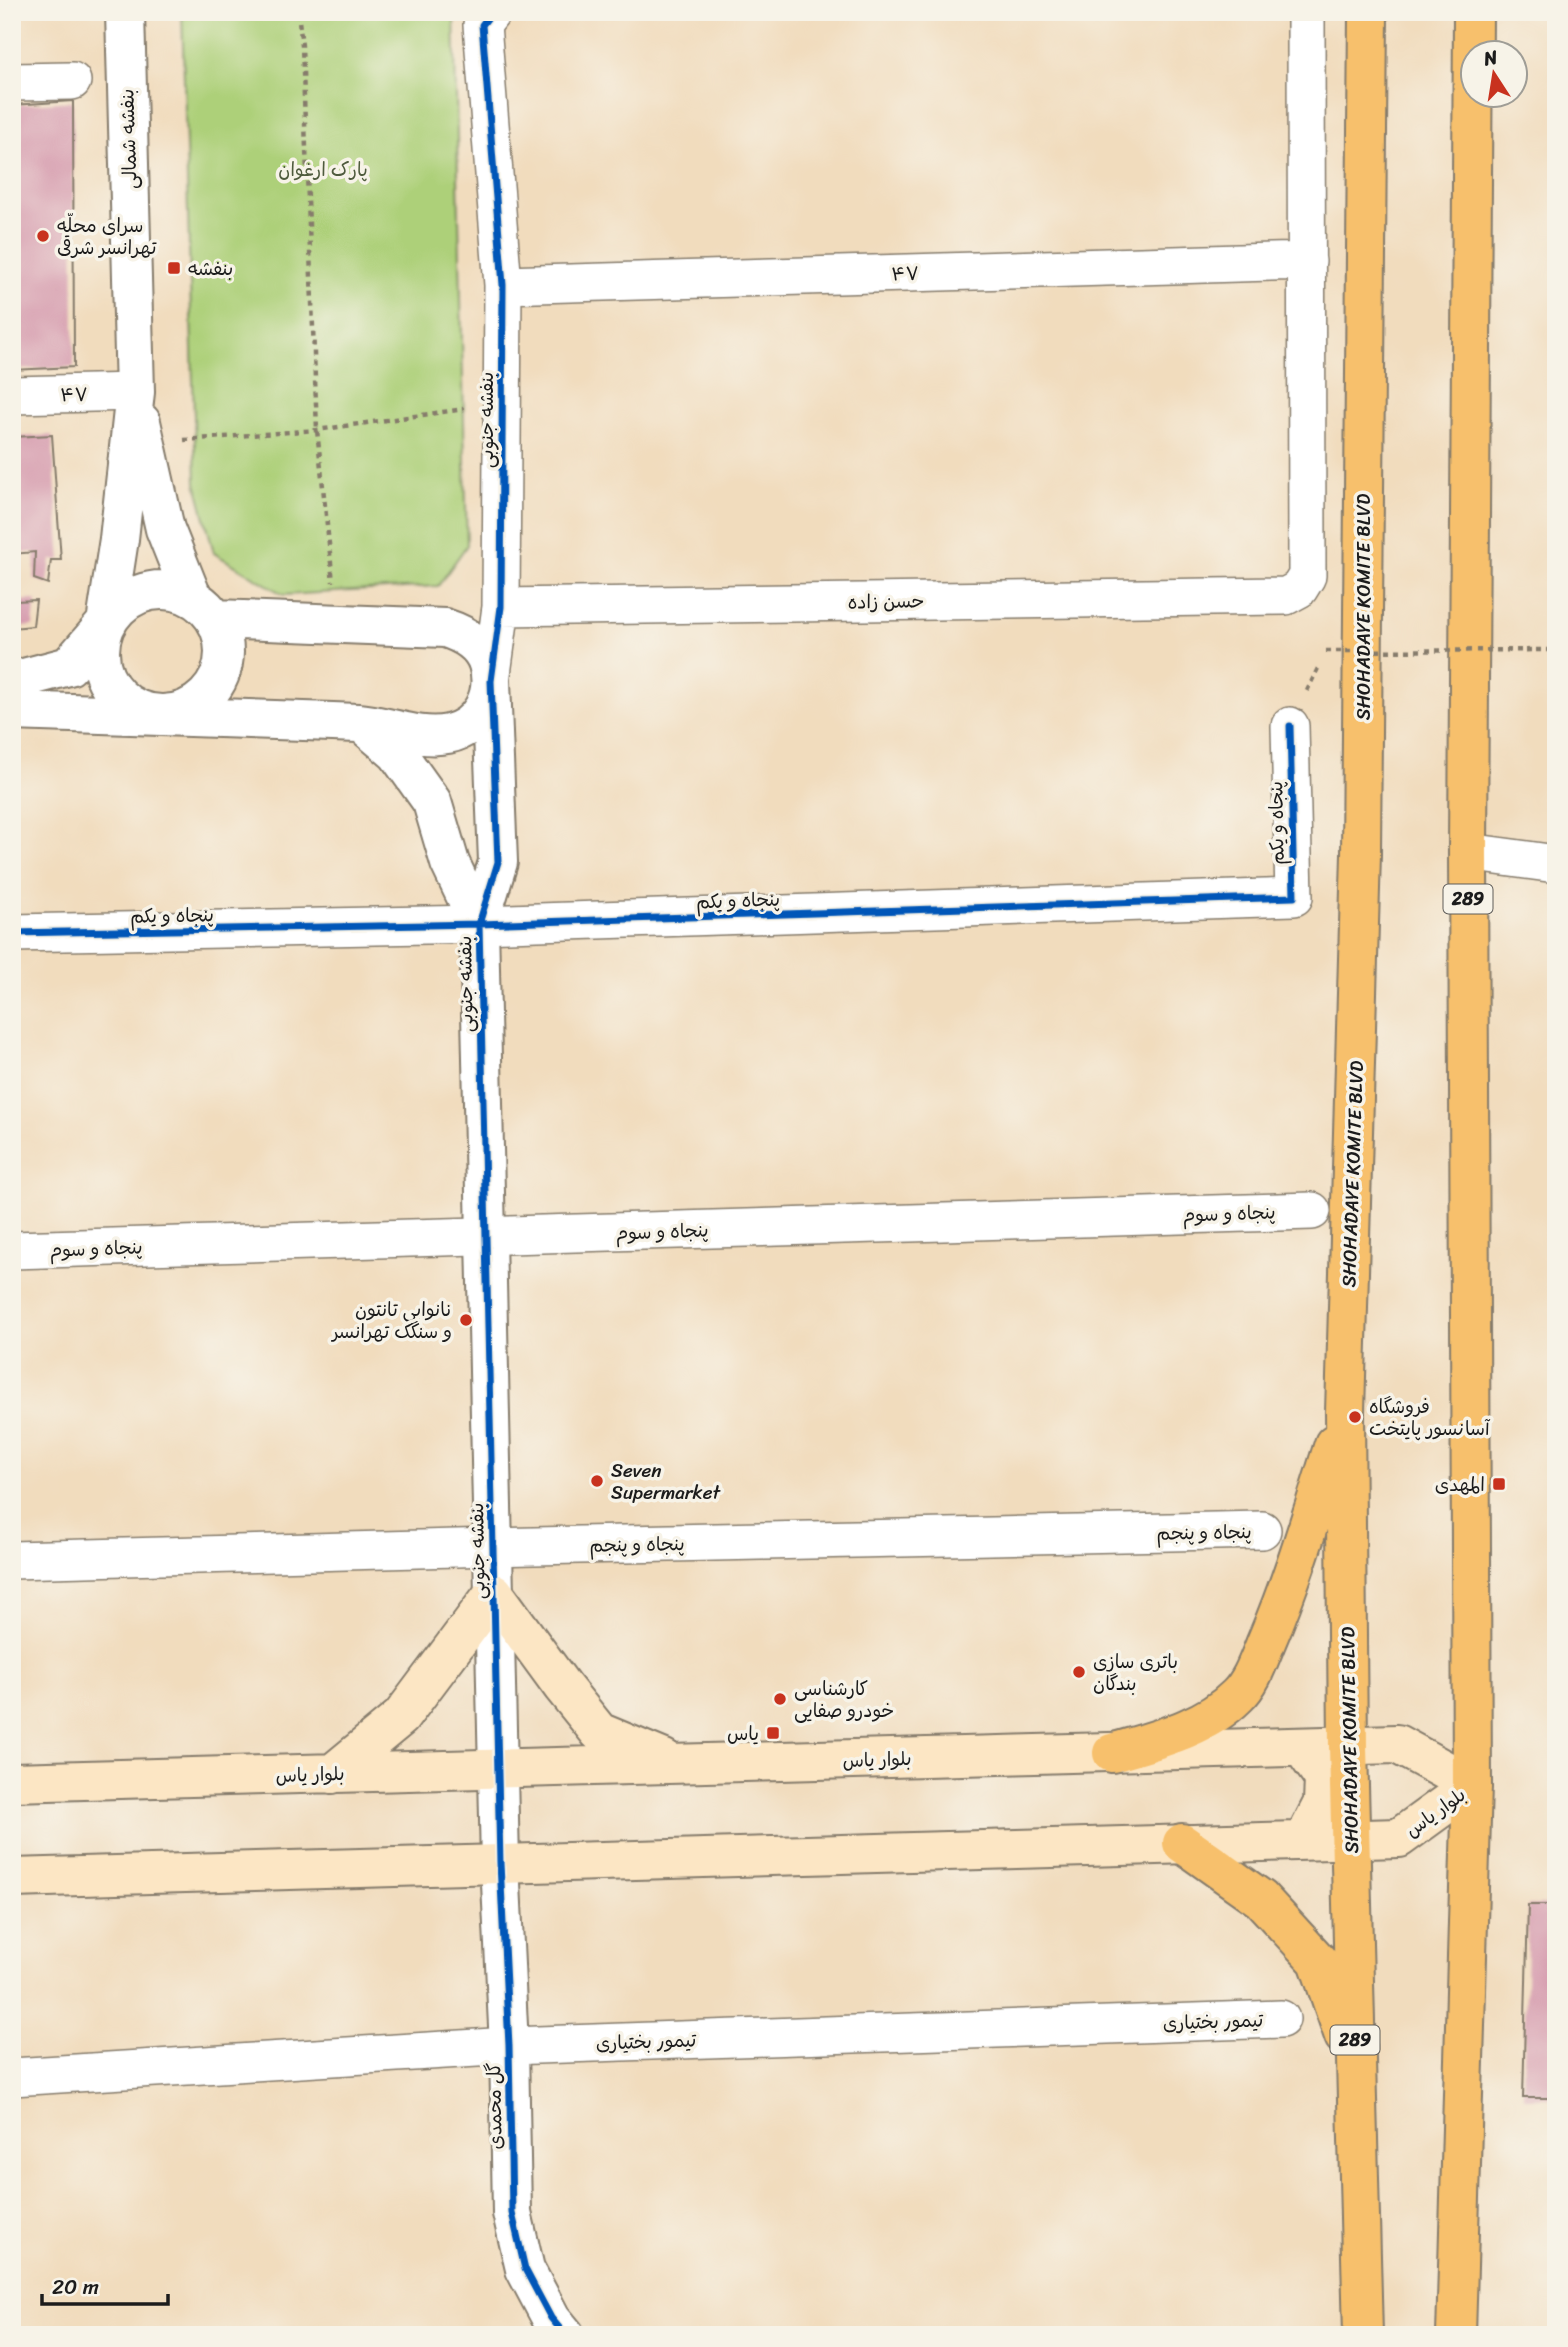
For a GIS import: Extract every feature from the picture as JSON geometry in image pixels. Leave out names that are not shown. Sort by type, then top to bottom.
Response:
[{"type":"main road","name":"SHOHADAYE KOMITE BLVD","points":[[1363,2335],[1348,1745],[1345,1412],[1361,855],[1368,12]]},
{"type":"main road","name":"289","points":[[1456,2335],[1472,1785],[1468,852],[1473,12]]},
{"type":"main road","points":[[1112,1753],[1172,1735],[1206,1719],[1238,1696],[1254,1671],[1280,1611],[1345,1412]]},
{"type":"main road","points":[[332,1774],[401,1717],[494,1593],[599,1732],[675,1764]]},
{"type":"main road","name":"بلوار یاس","points":[[12,1782],[1397,1744],[1472,1785],[1399,1838],[12,1878]]},
{"type":"main road","points":[[1302,1747],[1324,1778],[1323,1804],[1304,1840]]},
{"type":"main road","points":[[1182,1843],[1261,1899],[1318,1961],[1355,2069]]},
{"type":"street","name":"بنفشه شمالی","points":[[106,623],[135,392],[125,12]]},
{"type":"street","name":"حسن زاده","points":[[501,607],[1286,596],[1299,589],[1307,576],[1306,12]]},
{"type":"street","name":"بنفشه جنوبی","points":[[487,19],[503,285],[501,607],[491,681],[498,862],[479,924],[500,1863]]},
{"type":"street","points":[[12,82],[72,81]]},
{"type":"street","name":"۴۷","points":[[503,285],[1307,261]]},
{"type":"street","name":"بنفشه شمالی","points":[[135,392],[165,529],[204,608]]},
{"type":"street","name":"۴۷","points":[[12,395],[135,392]]},
{"type":"street","points":[[12,681],[69,666],[128,599],[160,589],[204,608],[338,625],[445,628],[464,634],[478,646],[488,662],[491,681],[488,699],[479,715],[465,727],[447,734],[428,735],[363,724],[12,711]]},
{"type":"street","points":[[106,623],[98,655],[108,686],[132,708],[164,716],[195,706],[218,682],[225,650],[204,608]]},
{"type":"street","name":"بنفشه جنوبی","points":[[363,724],[397,753],[432,802],[450,863],[479,924]]},
{"type":"street","name":"پنجاه و یکم","points":[[12,933],[479,924],[1294,897],[1290,726]]},
{"type":"street","points":[[1468,852],[1556,864]]},
{"type":"street","name":"پنجاه و سوم","points":[[12,1250],[1312,1211]]},
{"type":"street","name":"پنجاه و پنجم","points":[[12,1560],[1262,1530]]},
{"type":"street","name":"گل محمدی","points":[[500,1863],[509,2046],[512,2213],[525,2269],[551,2318],[565,2335]]},
{"type":"street","name":"تیمور بختیاری","points":[[12,2077],[509,2046],[1281,2019]]},
{"type":"path","points":[[298,12],[302,46],[317,430],[338,625]]},
{"type":"path","points":[[146,442],[317,430],[502,404]]},
{"type":"path","points":[[1326,651],[1556,650]]},
{"type":"green space","name":"پارک ارغوان","points":[[182,12],[454,12],[467,545],[438,586],[284,595],[214,553],[196,483]]},
{"type":"building","name":"سرای محلّه تهرانسر شرقی","points":[[73,101],[74,367],[12,370],[12,105]]},
{"type":"building","points":[[52,435],[61,560],[51,560],[48,584],[34,579],[35,552],[12,554],[12,437]]},
{"type":"building","points":[[12,597],[15,601],[36,600],[33,626],[12,628]]},
{"type":"building","points":[[1528,1905],[1556,1905],[1556,2098],[1523,2098]]},
{"type":"cycle path","points":[[492,12],[482,25],[503,285],[501,607],[491,681],[498,862],[479,924],[500,1863],[509,2046],[512,2213],[525,2269],[551,2318],[565,2335]]},
{"type":"cycle path","points":[[12,933],[479,924],[1294,897],[1290,726]]},
{"type":"place","name":"سرای محلّه تهرانسر شرقی","points":[[43,236]]},
{"type":"place","name":"بنفشه","points":[[174,268]]},
{"type":"place","name":"نانوایی تانتون و سنگک تهرانسر","points":[[466,1320]]},
{"type":"place","name":"فروشگاه آسانسور پایتخت","points":[[1355,1417]]},
{"type":"place","name":"Seven Supermarket","points":[[597,1481]]},
{"type":"place","name":"المهدی","points":[[1499,1484]]},
{"type":"place","name":"باتری سازی بندگان","points":[[1079,1672]]},
{"type":"place","name":"کارشناسی خودرو صفایی","points":[[780,1699]]},
{"type":"place","name":"یاس","points":[[773,1733]]}]
